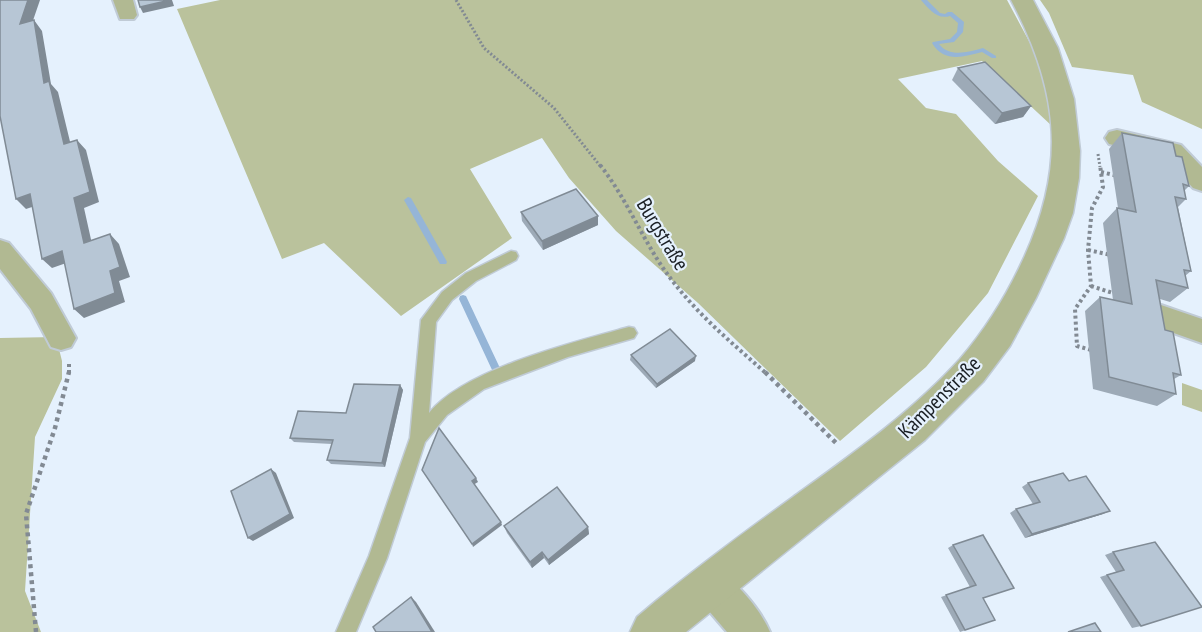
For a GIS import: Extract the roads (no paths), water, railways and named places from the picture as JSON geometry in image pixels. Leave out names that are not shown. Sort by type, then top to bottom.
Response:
[{"type":"street","name":"Kämpenstraße","points":[[652,632],[710,584],[862,469],[933,407],[971,370],[1015,312],[1044,249],[1060,205],[1066,165],[1066,128],[1054,69],[1022,0]]},
{"type":"street","points":[[1107,141],[1173,151],[1202,182]]},
{"type":"street","points":[[0,250],[41,302],[61,338]]},
{"type":"street","points":[[1161,317],[1202,331]]},
{"type":"street","points":[[710,584],[751,632]]},
{"type":"lane","points":[[346,632],[378,558],[418,438],[429,320],[447,296],[471,276],[511,256]]},
{"type":"lane","points":[[418,438],[441,410],[478,384],[567,351],[629,333]]},
{"type":"waterway","points":[[924,0],[938,14],[946,16],[950,13],[961,22],[960,32],[952,41],[935,43],[939,49],[950,55],[983,50],[994,57]]},
{"type":"waterway","points":[[408,200],[443,262]]},
{"type":"waterway","points":[[463,299],[496,369]]}]
